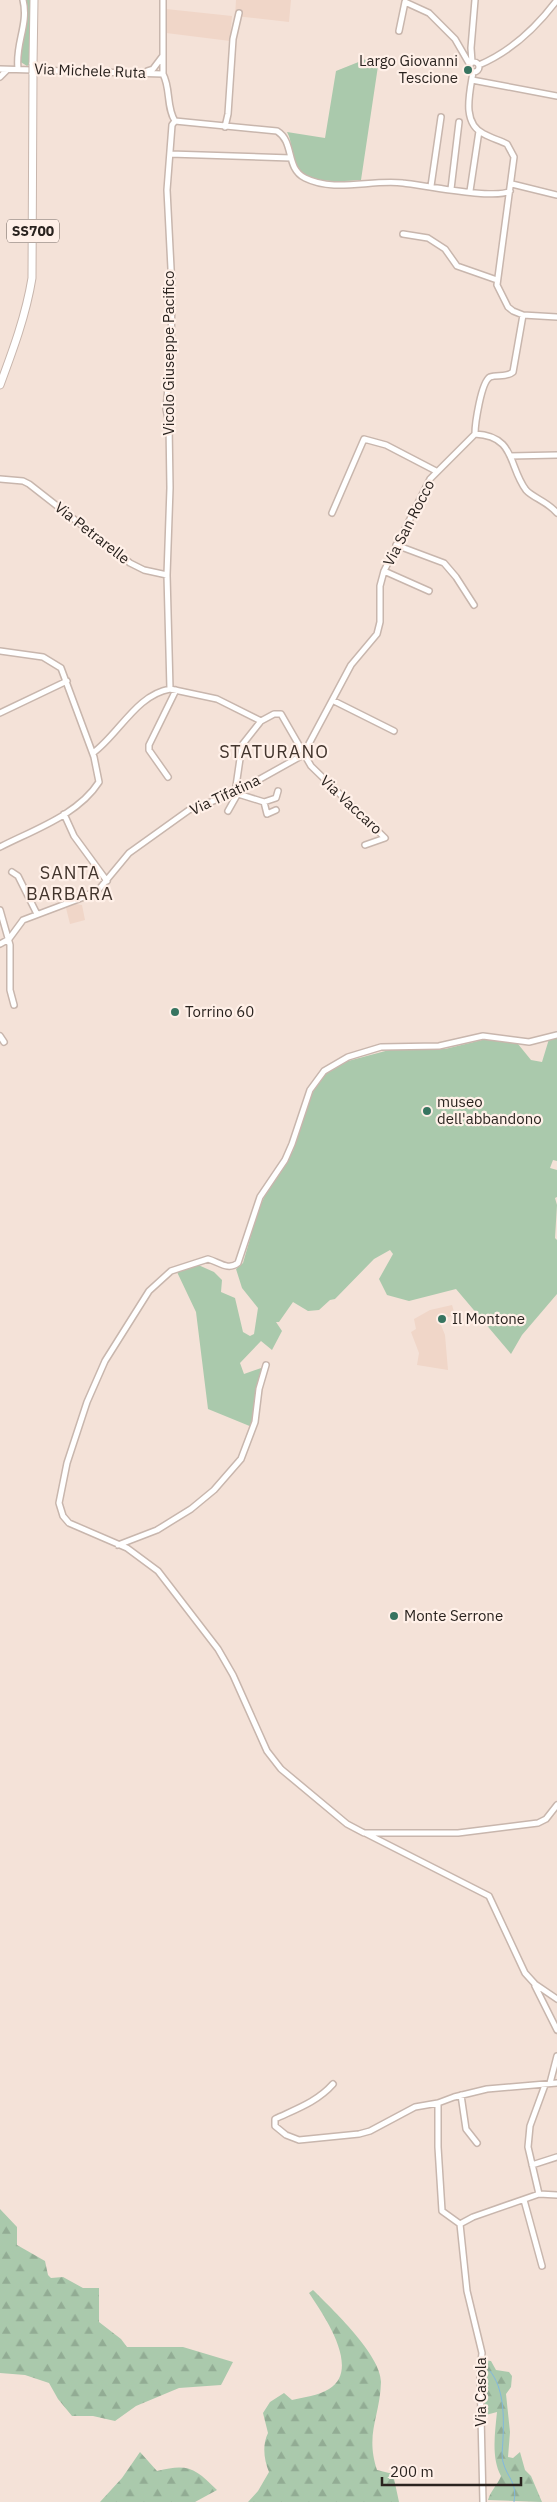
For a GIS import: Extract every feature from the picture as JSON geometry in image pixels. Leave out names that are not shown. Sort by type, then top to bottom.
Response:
[{"type":"highway","name":"SS700","points":[[0,385],[28,304],[32,278],[34,0]]},
{"type":"street","name":"Via Michele Ruta","points":[[18,68],[18,48],[24,28],[25,10],[23,0]]},
{"type":"street","points":[[163,74],[164,0]]},
{"type":"street","points":[[474,0],[470,69],[474,72]]},
{"type":"street","points":[[471,64],[479,65],[513,46],[539,24],[554,8],[557,0]]},
{"type":"street","points":[[399,30],[405,2],[423,9],[455,39],[471,64]]},
{"type":"street","points":[[225,127],[228,114],[233,39],[240,13]]},
{"type":"street","points":[[142,73],[153,69],[163,55]]},
{"type":"street","points":[[479,65],[479,69],[474,72],[472,80],[469,114],[471,120],[479,131],[511,148],[514,157],[512,184],[497,285],[508,307],[523,315],[557,317]]},
{"type":"street","points":[[0,77],[4,71],[10,68]]},
{"type":"street","name":"Via Michele Ruta","points":[[0,69],[18,68],[54,71],[163,74],[167,83],[170,113],[174,122]]},
{"type":"street","points":[[472,80],[557,96]]},
{"type":"street","points":[[431,186],[441,117]]},
{"type":"street","points":[[174,122],[277,131],[286,138],[291,158],[298,174],[306,179],[333,186],[389,182],[486,193],[507,193],[510,190]]},
{"type":"street","name":"Vicolo Giuseppe Pacifico","points":[[167,575],[170,488],[169,424],[166,409],[171,354],[172,288],[167,190],[172,125],[174,122]]},
{"type":"street","points":[[451,189],[459,122]]},
{"type":"street","points":[[470,191],[479,131]]},
{"type":"street","points":[[170,154],[291,158]]},
{"type":"street","points":[[512,184],[557,196]]},
{"type":"street","points":[[403,234],[428,238],[445,249],[457,266],[497,280]]},
{"type":"street","points":[[523,315],[512,372],[509,375],[490,377],[486,381],[482,388],[475,434],[494,438],[510,456],[526,490],[546,501],[557,513]]},
{"type":"street","name":"Via San Rocco","points":[[334,700],[360,652],[374,640],[379,626],[380,586],[384,571],[396,545],[436,471],[475,434]]},
{"type":"street","points":[[332,513],[364,439],[386,445],[436,471]]},
{"type":"street","points":[[510,456],[557,455]]},
{"type":"street","name":"Via Petrarelle","points":[[0,479],[24,481],[130,563],[144,570],[167,575]]},
{"type":"street","points":[[396,545],[444,563],[456,577],[474,605]]},
{"type":"street","points":[[384,571],[429,591]]},
{"type":"street","points":[[167,575],[170,689]]},
{"type":"street","points":[[0,651],[50,660],[61,668],[93,753],[99,782],[87,798],[64,814],[0,847]]},
{"type":"street","points":[[0,713],[67,681]]},
{"type":"street","points":[[93,753],[106,744],[130,714],[150,696],[170,689],[217,699],[261,721]]},
{"type":"street","points":[[168,777],[148,750],[148,745],[176,690]]},
{"type":"street","points":[[303,755],[334,700],[394,731]]},
{"type":"street","points":[[228,811],[236,794],[242,745],[261,721],[274,714],[281,714],[299,743],[303,755]]},
{"type":"street","name":"Via Tifatina","points":[[9,939],[19,923],[37,914],[84,897],[107,882],[129,853],[189,810],[236,794],[303,755]]},
{"type":"street","name":"Via Vaccaro","points":[[303,755],[317,773],[385,838],[365,845]]},
{"type":"street","points":[[236,794],[264,802],[276,798],[278,791]]},
{"type":"street","points":[[264,802],[267,814],[276,810]]},
{"type":"street","points":[[64,814],[74,836],[107,882]]},
{"type":"street","points":[[12,872],[18,876],[37,914]]},
{"type":"street","points":[[0,910],[9,939],[12,968],[10,990],[14,1006]]},
{"type":"street","points":[[0,944],[9,939]]},
{"type":"street","points":[[557,1035],[529,1042],[483,1036],[438,1046],[381,1047],[348,1057],[324,1071],[310,1090],[285,1160],[260,1197],[238,1263],[234,1267],[226,1267],[208,1259],[171,1271],[149,1292],[122,1331],[105,1361],[90,1394],[67,1463],[59,1509],[69,1523],[135,1552],[158,1571],[199,1622],[233,1675],[267,1751],[281,1769],[347,1824],[489,1896],[525,1973],[535,1984],[557,2000]]},
{"type":"street","points":[[0,1036],[4,1042]]},
{"type":"street","points":[[118,1545],[157,1530],[191,1509],[214,1490],[241,1458],[255,1422],[259,1389],[266,1365]]},
{"type":"street","points":[[364,1833],[458,1833],[502,1829],[538,1823],[546,1819],[557,1805]]},
{"type":"street","points":[[535,1984],[557,2030]]},
{"type":"street","points":[[538,2194],[528,2147],[530,2126],[548,2084],[557,2056]]},
{"type":"street","points":[[333,2084],[326,2092],[297,2111],[275,2119],[276,2126],[286,2135],[299,2140],[343,2136],[370,2131],[415,2107],[438,2104],[461,2095],[487,2089],[557,2083]]},
{"type":"street","points":[[461,2095],[466,2129],[476,2143]]},
{"type":"street","points":[[438,2104],[438,2147],[442,2211],[460,2224],[473,2217],[538,2194],[557,2195]]},
{"type":"street","points":[[532,2165],[557,2157]]},
{"type":"street","points":[[524,2200],[542,2266]]},
{"type":"street","name":"Via Casola","points":[[460,2224],[467,2291],[482,2353],[480,2372],[483,2502]]},
{"type":"shaded area","points":[[236,0],[291,0],[289,22],[235,16]]},
{"type":"shaded area","points":[[166,9],[232,16],[230,41],[166,33]]},
{"type":"shaded area","points":[[76,904],[82,905],[85,920],[70,924],[66,908]]},
{"type":"shaded area","points":[[452,1305],[455,1315],[439,1320],[445,1335],[448,1370],[417,1365],[419,1353],[411,1332],[416,1329],[414,1319],[430,1310]]},
{"type":"green space","points":[[25,0],[31,0],[30,64],[27,66],[19,61],[25,30]]},
{"type":"green space","points":[[375,58],[378,66],[361,180],[316,179],[300,172],[293,162],[287,132],[325,138],[336,71],[366,59]]},
{"type":"green space","points":[[557,1038],[557,1161],[553,1160],[550,1168],[557,1170],[555,1238],[557,1240],[557,1294],[522,1335],[511,1354],[456,1289],[409,1301],[387,1295],[379,1279],[393,1254],[390,1250],[374,1259],[335,1299],[330,1300],[319,1310],[308,1311],[293,1302],[279,1322],[276,1322],[282,1331],[272,1350],[261,1341],[240,1363],[244,1374],[264,1367],[257,1399],[254,1404],[256,1408],[252,1427],[208,1409],[196,1312],[177,1272],[196,1264],[214,1272],[222,1280],[221,1292],[235,1298],[243,1332],[250,1336],[254,1334],[258,1308],[242,1288],[236,1269],[243,1263],[258,1211],[267,1191],[293,1151],[310,1099],[316,1085],[324,1075],[348,1061],[393,1049],[445,1049],[486,1039],[518,1044],[531,1060],[542,1062],[549,1039]]},
{"type":"green space","points":[[0,2209],[17,2227],[17,2245],[45,2261],[48,2275],[51,2278],[63,2277],[83,2288],[99,2288],[99,2322],[121,2339],[127,2347],[183,2347],[233,2362],[221,2385],[179,2388],[136,2406],[115,2421],[93,2416],[72,2416],[58,2399],[49,2383],[25,2375],[0,2373]]},
{"type":"green space","points":[[313,2290],[354,2333],[373,2359],[379,2371],[381,2382],[380,2394],[372,2446],[377,2470],[393,2474],[399,2502],[248,2502],[258,2491],[269,2472],[264,2452],[268,2433],[263,2413],[270,2402],[284,2393],[292,2400],[325,2391],[338,2380],[342,2369],[337,2341],[323,2314],[309,2293]]},
{"type":"green space","points":[[482,2360],[491,2361],[496,2370],[509,2372],[512,2376],[511,2387],[506,2394],[510,2432],[508,2457],[513,2458],[520,2452],[525,2470],[531,2476],[542,2502],[488,2500],[501,2476],[495,2453],[497,2412],[482,2416],[478,2395],[477,2373]]},
{"type":"green space","points":[[140,2452],[157,2471],[176,2468],[190,2469],[197,2472],[217,2490],[195,2502],[100,2502],[122,2478]]},
{"type":"waterway","points":[[490,2371],[501,2394],[503,2421],[502,2459],[515,2490],[514,2502]]},
{"type":"place","name":"Largo Giovanni Tescione","points":[[468,70]]},
{"type":"place","name":"Torrino 60","points":[[175,1012]]},
{"type":"place","name":"museo dell'abbandono","points":[[427,1111]]},
{"type":"place","name":"Il Montone","points":[[442,1319]]},
{"type":"place","name":"Monte Serrone","points":[[394,1616]]},
{"type":"district","name":"STATURANO","points":[[274,752]]},
{"type":"district","name":"SANTA BARBARA","points":[[70,883]]}]
